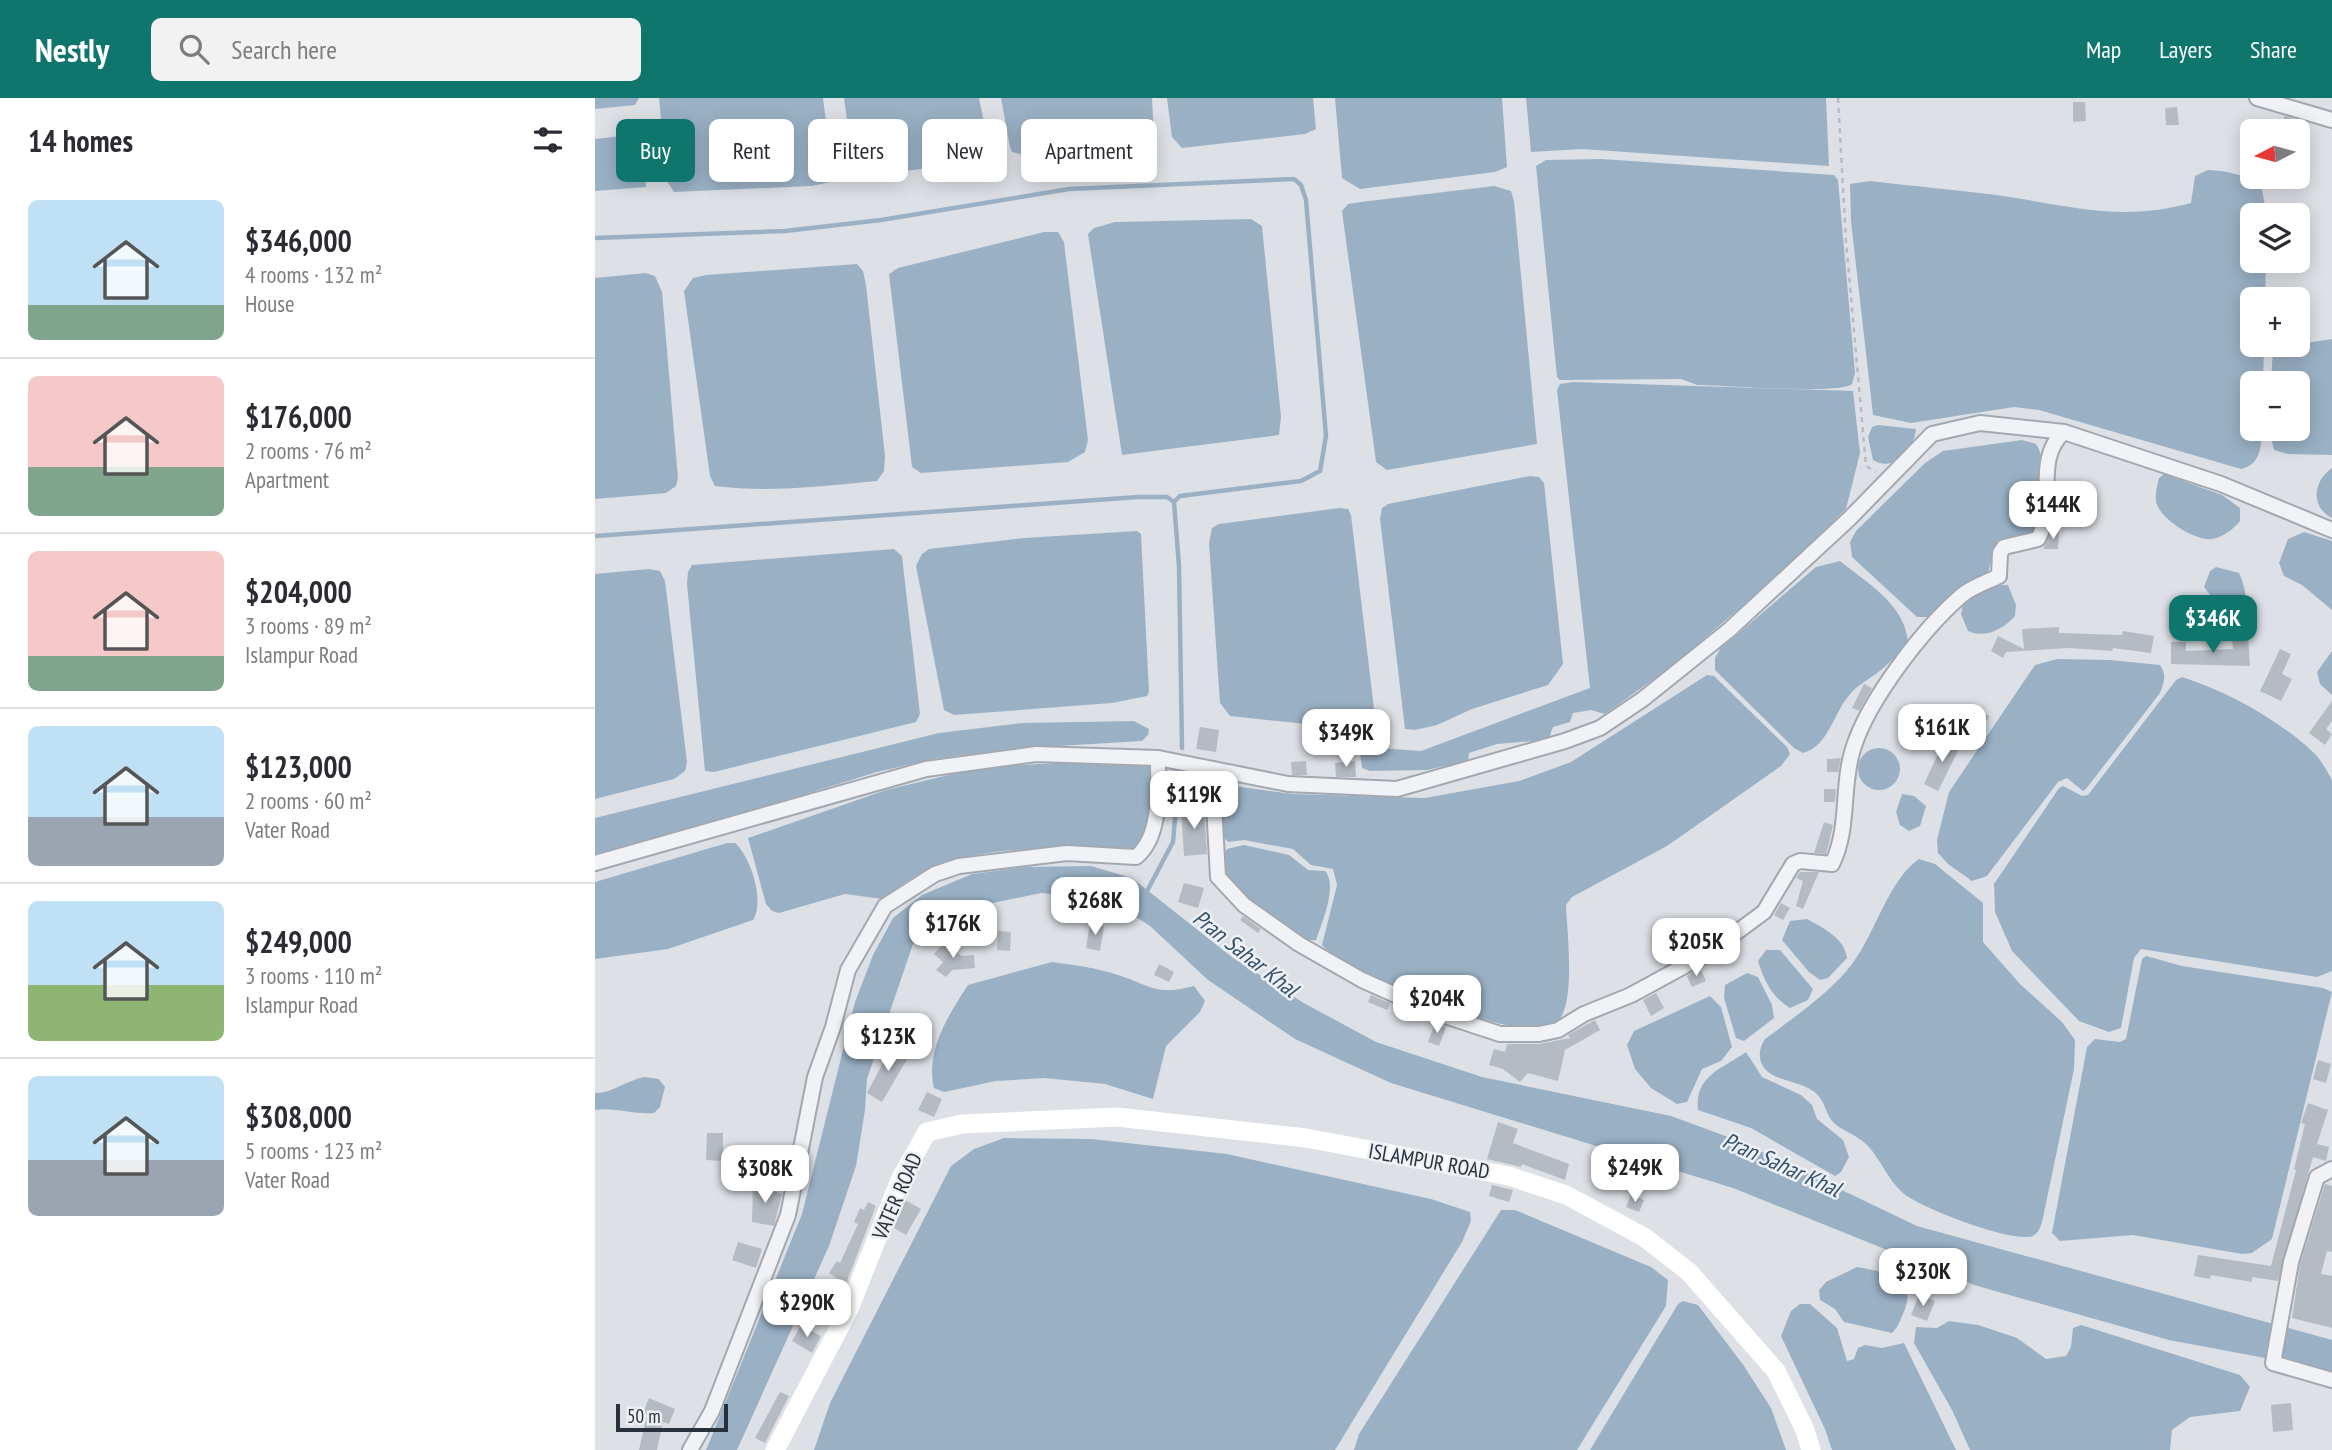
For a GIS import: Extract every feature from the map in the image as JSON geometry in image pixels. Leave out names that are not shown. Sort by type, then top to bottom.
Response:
[{"type":"street","points":[[2257,98],[2332,120]]},
{"type":"street","points":[[595,863],[926,769],[1036,754],[1158,758],[1288,784],[1397,789],[1565,741],[1600,728],[1643,699],[1729,629],[1849,519],[1932,434],[1980,423],[2064,432],[2221,484],[2332,530]]},
{"type":"street","points":[[1212,769],[1218,877],[1244,905],[1300,944],[1362,980],[1436,1013],[1500,1034],[1539,1034],[1558,1030],[1584,1014],[1632,995],[1710,952],[1764,912],[1793,864],[1800,861],[1832,864],[1843,830],[1853,749],[1884,687],[1936,621],[1962,595],[1999,576],[2000,553],[2004,548],[2038,539],[2047,508],[2047,457],[2050,445],[2064,432]]},
{"type":"street","points":[[690,1450],[712,1411],[788,1214],[812,1089],[848,970],[885,906],[935,874],[959,866],[1067,853],[1136,857],[1144,851],[1150,837],[1158,804],[1158,758]]},
{"type":"street","name":"ISLAMPUR ROAD","points":[[927,1132],[962,1124],[1117,1117],[1306,1138],[1509,1176],[1566,1195],[1644,1237],[1689,1272],[1776,1371],[1805,1430],[1811,1450]]},
{"type":"street","name":"VATER ROAD","points":[[775,1450],[849,1309],[900,1180],[927,1132]]},
{"type":"street","points":[[2332,1168],[2317,1177],[2304,1213],[2273,1363],[2332,1380]]},
{"type":"path","points":[[1838,98],[1846,241],[1866,466],[1887,480]]},
{"type":"water","points":[[595,98],[639,98],[635,105],[595,109]]},
{"type":"water","points":[[659,98],[823,98],[826,119],[808,119],[808,182],[830,182],[812,186],[674,192],[668,182],[695,182],[695,119],[661,119]]},
{"type":"water","points":[[844,98],[979,98],[983,119],[922,119],[922,169],[908,171],[908,119],[847,119]]},
{"type":"water","points":[[1001,98],[1152,98],[1153,119],[1021,119],[1021,154],[1012,152]]},
{"type":"water","points":[[1167,98],[1313,98],[1316,129],[1305,134],[1182,148],[1172,137]]},
{"type":"water","points":[[1335,98],[1502,98],[1507,167],[1495,172],[1360,189],[1342,178]]},
{"type":"water","points":[[1526,98],[1826,98],[1829,166],[1582,149],[1531,152]]},
{"type":"water","points":[[616,137],[616,182],[646,182],[646,187],[595,191],[595,139]]},
{"type":"water","points":[[1602,159],[1834,175],[1838,180],[1855,373],[1852,384],[1826,389],[1804,389],[1697,385],[1681,379],[1560,380],[1557,377],[1536,166],[1546,160]]},
{"type":"water","points":[[2208,170],[2240,176],[2240,189],[2262,189],[2265,203],[2240,203],[2240,273],[2266,273],[2265,287],[2240,287],[2240,357],[2264,357],[2263,371],[2240,371],[2240,441],[2261,441],[2259,454],[2248,467],[2241,469],[2039,410],[2014,407],[1911,423],[1873,415],[1851,221],[1850,184],[1870,181],[2122,212],[2191,203],[2195,176]]},
{"type":"water","points":[[1494,186],[1511,191],[1514,201],[1537,444],[1387,470],[1376,462],[1342,211],[1348,204]]},
{"type":"water","points":[[1251,219],[1262,226],[1281,417],[1279,435],[1122,455],[1088,234],[1094,228],[1115,222]]},
{"type":"water","points":[[1044,232],[1058,232],[1064,242],[1088,440],[1085,452],[1068,462],[921,473],[912,467],[889,274],[898,268]]},
{"type":"water","points":[[857,264],[863,271],[866,285],[885,456],[884,471],[877,481],[837,485],[775,489],[715,486],[710,476],[684,291],[693,278],[706,275]]},
{"type":"water","points":[[646,273],[655,276],[662,292],[678,478],[676,486],[666,493],[595,499],[595,278]]},
{"type":"water","points":[[2332,339],[2332,455],[2288,454],[2274,450],[2272,441],[2310,441],[2310,371],[2272,371],[2272,357],[2310,357],[2310,342]]},
{"type":"water","points":[[1573,382],[1853,391],[1860,453],[1846,509],[1789,566],[1672,666],[1605,714],[1591,710],[1573,713],[1570,722],[1553,727],[1549,738],[1497,744],[1469,753],[1468,761],[1427,770],[1370,771],[1362,768],[1360,752],[1365,747],[1421,751],[1590,688],[1557,390],[1560,384]]},
{"type":"water","points":[[1878,425],[1916,429],[1907,451],[1902,457],[1888,464],[1873,460],[1868,437],[1872,427]]},
{"type":"water","points":[[2022,440],[2036,444],[2043,465],[2043,488],[2035,534],[1995,548],[1987,576],[1968,585],[1928,617],[1917,617],[1852,557],[1850,542],[1856,531],[1925,463],[1943,451]]},
{"type":"water","points":[[2332,468],[2332,518],[2320,507],[2317,494],[2321,480]]},
{"type":"water","points":[[2164,474],[2222,495],[2240,508],[2240,521],[2228,532],[2212,539],[2197,537],[2181,529],[2166,517],[2157,505],[2157,484]]},
{"type":"water","points":[[1530,476],[1539,477],[1544,483],[1563,664],[1548,685],[1472,709],[1437,725],[1415,730],[1405,729],[1380,519],[1382,508],[1388,504]]},
{"type":"water","points":[[1348,509],[1351,515],[1376,726],[1373,730],[1363,730],[1230,716],[1220,703],[1209,543],[1212,528],[1219,524]]},
{"type":"water","points":[[1137,531],[1141,534],[1149,692],[1147,696],[1112,703],[954,715],[944,710],[916,566],[922,554],[929,549],[1024,538]]},
{"type":"water","points":[[2304,532],[2332,541],[2332,610],[2302,585],[2284,576],[2279,563],[2288,539]]},
{"type":"water","points":[[894,549],[902,556],[920,714],[916,722],[714,772],[705,771],[687,584],[692,565]]},
{"type":"water","points":[[1840,561],[1893,606],[1906,629],[1908,643],[1885,667],[1851,693],[1824,738],[1811,750],[1803,753],[1794,748],[1715,670],[1715,658],[1720,649],[1816,567]]},
{"type":"water","points":[[2216,567],[2239,573],[2246,601],[2236,625],[2219,637],[2209,633],[2208,623],[2215,601],[2204,587],[2210,571]]},
{"type":"water","points":[[649,569],[660,571],[665,581],[687,762],[685,771],[674,779],[595,799],[595,574]]},
{"type":"water","points":[[2001,585],[2008,585],[2016,605],[2015,616],[2005,625],[1988,633],[1968,631],[1961,614],[1964,599]]},
{"type":"water","points":[[2332,651],[2332,695],[2320,684],[2317,672]]},
{"type":"water","points":[[2057,659],[2160,665],[2164,672],[2164,682],[2160,693],[2086,789],[2083,791],[2067,778],[2058,782],[1987,876],[1972,881],[1948,864],[1938,853],[1937,840],[1949,792],[2035,665]]},
{"type":"water","points":[[1707,675],[1714,676],[1787,747],[1790,754],[1781,766],[1667,846],[1572,897],[1566,905],[1569,983],[1564,1012],[1558,1021],[1540,1028],[1512,1026],[1476,1018],[1438,1005],[1399,990],[1338,958],[1322,945],[1337,885],[1333,869],[1311,865],[1293,849],[1244,840],[1228,842],[1220,833],[1219,798],[1234,786],[1293,794],[1425,798],[1519,781],[1571,762]]},
{"type":"water","points":[[2182,677],[2217,690],[2269,718],[2314,753],[2332,780],[2332,971],[2317,977],[2141,949],[2134,958],[2121,1028],[2109,1032],[2079,1021],[2012,951],[1995,912],[1994,884],[2059,788],[2063,786],[2082,796],[2088,795],[2176,680]]},
{"type":"water","points":[[1134,721],[1149,729],[1148,735],[1142,741],[1007,749],[933,759],[877,772],[595,859],[595,818],[939,733],[1022,723]]},
{"type":"water","points":[[1879,748],[1894,754],[1900,769],[1894,784],[1879,790],[1864,784],[1858,769],[1864,754]]},
{"type":"water","points":[[1095,761],[1149,765],[1153,787],[1152,809],[1137,851],[1056,848],[1000,851],[947,862],[907,881],[882,899],[845,894],[779,913],[772,911],[766,904],[748,838],[886,790],[982,767]]},
{"type":"water","points":[[1902,794],[1914,796],[1926,806],[1920,826],[1909,831],[1900,825],[1896,812]]},
{"type":"water","points":[[727,843],[735,843],[741,850],[755,880],[757,902],[753,920],[668,949],[595,959],[595,882]]},
{"type":"water","points":[[1244,845],[1289,855],[1308,870],[1325,871],[1329,877],[1329,895],[1316,940],[1296,934],[1247,901],[1229,882],[1223,861],[1227,849]]},
{"type":"water","points":[[1919,859],[1935,864],[1983,903],[1983,942],[2020,984],[2062,1022],[2075,1040],[2074,1069],[2043,1219],[2033,1236],[2007,1235],[1987,1230],[1912,1199],[1898,1188],[1868,1146],[1833,1122],[1817,1094],[1769,1073],[1761,1061],[1760,1050],[1765,1039],[1823,994],[1852,964],[1899,880]]},
{"type":"water","name":"Pran Sahar Khal","points":[[1091,866],[1132,878],[1233,958],[1302,1002],[1376,1042],[1482,1077],[1671,1116],[1739,1141],[1917,1226],[2332,1340],[2332,1375],[2265,1358],[2169,1340],[1974,1285],[1733,1188],[1391,1083],[1295,1039],[1208,980],[1150,926],[1106,898],[1041,893],[964,909],[937,919],[913,944],[867,1079],[856,1166],[829,1246],[737,1450],[706,1450],[802,1214],[855,1002],[873,955],[893,918],[922,895],[972,874],[1025,867]]},
{"type":"water","points":[[1807,919],[1838,939],[1845,951],[1847,958],[1828,978],[1820,980],[1809,972],[1782,940],[1790,921]]},
{"type":"water","points":[[1766,950],[1780,950],[1813,989],[1808,1000],[1790,1008],[1774,994],[1758,961]]},
{"type":"water","points":[[2146,956],[2182,966],[2323,988],[2332,992],[2272,1239],[2252,1253],[2242,1254],[2133,1235],[2060,1241],[2052,1233],[2087,1047],[2095,1039],[2120,1042],[2126,1039],[2142,959]]},
{"type":"water","points":[[1052,962],[1102,970],[1162,990],[1194,986],[1205,1001],[1200,1012],[1166,1046],[1153,1099],[1105,1084],[1044,1078],[996,1081],[944,1092],[934,1088],[932,1074],[936,1047],[953,1008],[968,985]]},
{"type":"water","points":[[1747,973],[1758,977],[1772,1005],[1774,1018],[1744,1041],[1736,1038],[1724,998],[1725,985]]},
{"type":"water","points":[[1710,996],[1721,1007],[1732,1047],[1721,1061],[1702,1069],[1687,1102],[1677,1104],[1651,1088],[1635,1069],[1627,1045],[1634,1031]]},
{"type":"water","points":[[1746,1052],[1762,1077],[1801,1095],[1812,1105],[1817,1119],[1843,1140],[1849,1157],[1841,1172],[1835,1176],[1751,1128],[1698,1110],[1700,1089],[1705,1081]]},
{"type":"water","points":[[644,1077],[659,1079],[665,1087],[660,1107],[654,1113],[595,1110],[595,1093]]},
{"type":"water","points":[[1004,1138],[1091,1139],[1227,1154],[1431,1199],[1470,1212],[1471,1221],[1462,1242],[1335,1450],[814,1450],[830,1403],[951,1166],[974,1149]]},
{"type":"water","points":[[1501,1210],[1515,1210],[1651,1267],[1668,1280],[1666,1306],[1577,1450],[1354,1450],[1359,1434]]},
{"type":"water","points":[[1857,1267],[1879,1271],[1904,1285],[1907,1302],[1900,1322],[1892,1333],[1844,1322],[1835,1309],[1820,1300],[1819,1290],[1826,1282]]},
{"type":"water","points":[[1683,1301],[1698,1305],[1744,1366],[1771,1408],[1786,1450],[1590,1450],[1678,1304]]},
{"type":"water","points":[[1800,1304],[1810,1304],[1837,1328],[1847,1361],[1854,1359],[1858,1348],[1865,1345],[1882,1348],[1904,1343],[1956,1450],[1832,1450],[1825,1429],[1781,1336],[1791,1311]]},
{"type":"water","points":[[1949,1321],[1978,1325],[2017,1338],[2046,1359],[2066,1356],[2071,1347],[2073,1328],[2081,1325],[2240,1375],[2250,1387],[2240,1411],[2190,1417],[2172,1430],[2170,1450],[1970,1450],[1952,1410],[1914,1343],[1916,1327],[1937,1328]]},
{"type":"building","points":[[2073,102],[2085,102],[2086,121],[2073,122]]},
{"type":"building","points":[[2177,107],[2179,125],[2166,125],[2165,108]]},
{"type":"building","points":[[2052,530],[2059,530],[2058,549],[2043,549]]},
{"type":"building","points":[[2059,627],[2059,633],[2122,635],[2123,631],[2154,636],[2151,653],[2113,648],[2112,651],[2069,648],[2006,652],[2003,658],[1991,651],[1998,636],[2024,649],[2022,629]]},
{"type":"building","points":[[2248,636],[2250,666],[2171,664],[2171,642],[2186,642],[2186,651],[2233,649],[2232,637]]},
{"type":"building","points":[[2280,649],[2291,654],[2282,674],[2292,679],[2281,701],[2260,691]]},
{"type":"building","points":[[1864,684],[1872,688],[1859,711],[1852,708]]},
{"type":"building","points":[[2332,701],[2332,721],[2326,729],[2332,734],[2325,745],[2309,733]]},
{"type":"building","points":[[1971,707],[1989,716],[1976,742],[1958,733]]},
{"type":"building","points":[[1200,727],[1219,730],[1216,752],[1196,749]]},
{"type":"building","points":[[1946,737],[1961,745],[1938,791],[1924,784]]},
{"type":"building","points":[[1841,758],[1838,772],[1827,772],[1827,759]]},
{"type":"building","points":[[1306,761],[1307,775],[1292,775],[1291,762]]},
{"type":"building","points":[[1355,761],[1356,777],[1336,777],[1335,763]]},
{"type":"building","points":[[1824,789],[1836,789],[1835,802],[1824,802]]},
{"type":"building","points":[[1204,807],[1207,854],[1184,856],[1181,808]]},
{"type":"building","points":[[1824,822],[1833,825],[1826,854],[1814,853]]},
{"type":"building","points":[[1800,872],[1819,872],[1803,909],[1796,906],[1803,881],[1796,878]]},
{"type":"building","points":[[1184,883],[1204,888],[1198,908],[1178,902]]},
{"type":"building","points":[[1781,903],[1790,908],[1783,920],[1774,915]]},
{"type":"building","points":[[1243,916],[1261,929],[1258,933],[1240,920]]},
{"type":"building","points":[[1090,923],[1104,926],[1100,951],[1086,948]]},
{"type":"building","points":[[998,931],[1011,932],[1010,951],[997,950]]},
{"type":"building","points":[[945,941],[961,956],[974,955],[975,968],[952,970],[946,977],[936,970],[943,962],[934,954]]},
{"type":"building","points":[[1159,964],[1174,972],[1169,982],[1154,975]]},
{"type":"building","points":[[1700,968],[1706,981],[1692,987],[1687,976]]},
{"type":"building","points":[[1656,993],[1664,1008],[1651,1016],[1643,1000]]},
{"type":"building","points":[[1371,995],[1390,1003],[1387,1010],[1368,1002]]},
{"type":"building","points":[[1595,1020],[1600,1030],[1565,1050],[1558,1081],[1528,1073],[1520,1082],[1503,1069],[1489,1065],[1494,1049],[1505,1052],[1507,1044],[1539,1044],[1570,1038],[1568,1035]]},
{"type":"building","points":[[1435,1023],[1446,1027],[1439,1046],[1428,1042]]},
{"type":"building","points":[[893,1044],[910,1054],[882,1102],[867,1093]]},
{"type":"building","points":[[2318,1060],[2331,1064],[2326,1083],[2313,1079]]},
{"type":"building","points":[[927,1092],[942,1099],[934,1117],[918,1110]]},
{"type":"building","points":[[2308,1103],[2328,1110],[2317,1144],[2329,1147],[2326,1161],[2313,1157],[2278,1281],[2252,1277],[2252,1282],[2211,1275],[2210,1279],[2194,1276],[2198,1255],[2271,1266],[2296,1170],[2294,1169],[2305,1124],[2301,1123]]},
{"type":"building","points":[[1498,1122],[1518,1129],[1513,1143],[1569,1164],[1565,1180],[1522,1164],[1521,1167],[1487,1159]]},
{"type":"building","points":[[707,1133],[723,1133],[723,1161],[706,1160]]},
{"type":"building","points":[[1601,1169],[1618,1169],[1618,1190],[1601,1190]]},
{"type":"building","points":[[753,1183],[765,1184],[765,1188],[782,1194],[774,1226],[752,1222]]},
{"type":"building","points":[[2325,1184],[2332,1186],[2332,1252],[2327,1251],[2321,1274],[2332,1276],[2332,1328],[2292,1318],[2300,1264]]},
{"type":"building","points":[[1492,1185],[1513,1190],[1509,1202],[1489,1196]]},
{"type":"building","points":[[1631,1195],[1644,1200],[1639,1212],[1626,1207]]},
{"type":"building","points":[[905,1200],[921,1209],[906,1235],[894,1228]]},
{"type":"building","points":[[868,1202],[876,1206],[842,1294],[835,1290],[841,1281],[829,1273],[837,1261],[840,1263],[858,1224],[854,1222],[860,1208],[864,1210]]},
{"type":"building","points":[[738,1242],[762,1249],[756,1268],[732,1260]]},
{"type":"building","points":[[1919,1295],[1935,1301],[1927,1321],[1911,1315]]},
{"type":"building","points":[[801,1325],[821,1336],[812,1353],[792,1341]]},
{"type":"building","points":[[780,1392],[789,1396],[765,1443],[755,1438]]},
{"type":"building","points":[[649,1398],[675,1409],[669,1424],[663,1422],[657,1450],[639,1450],[647,1415],[643,1413]]},
{"type":"building","points":[[2291,1403],[2293,1430],[2273,1432],[2271,1405]]},
{"type":"waterway","points":[[595,238],[785,231],[881,220],[1069,189],[1294,179],[1301,185],[1306,200],[1326,436],[1320,471],[1301,481],[1180,496],[1174,502],[1179,566],[1182,748]]},
{"type":"waterway","points":[[595,536],[1138,497],[1167,497],[1174,502]]},
{"type":"waterway","points":[[1146,893],[1173,842],[1178,783]]}]
